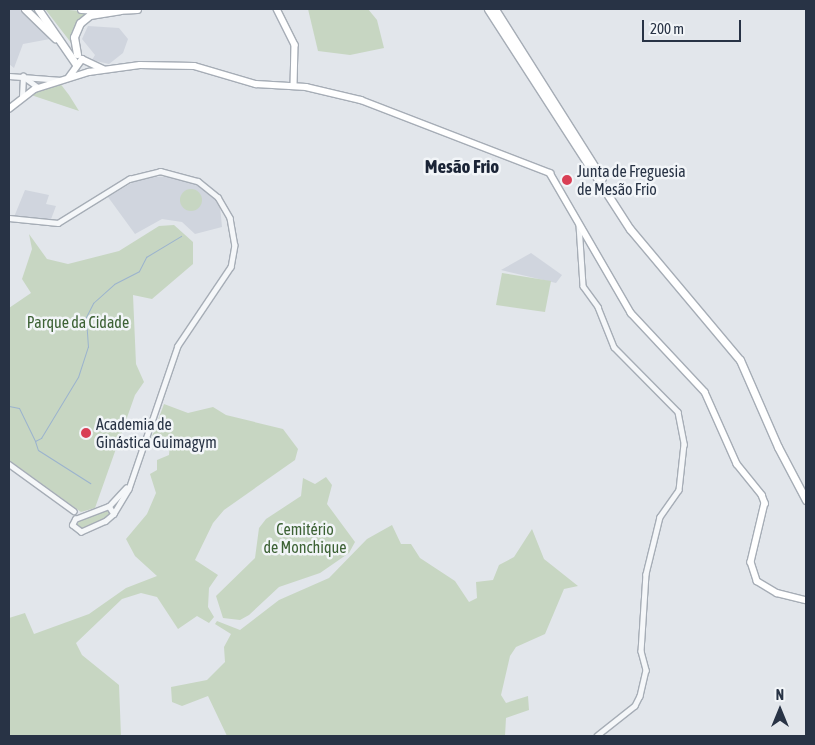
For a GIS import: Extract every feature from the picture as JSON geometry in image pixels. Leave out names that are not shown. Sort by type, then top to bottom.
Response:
[{"type":"highway","points":[[25,9],[66,48]]},
{"type":"highway","points":[[38,9],[66,48],[76,66]]},
{"type":"highway","points":[[43,9],[80,56]]},
{"type":"highway","points":[[81,9],[137,9]]},
{"type":"highway","points":[[80,56],[74,38],[80,23],[90,15],[120,10]]},
{"type":"highway","points":[[493,10],[640,239],[742,356],[806,495]]},
{"type":"highway","points":[[579,145],[630,229],[740,360],[778,447],[806,500]]},
{"type":"main road","points":[[276,9],[295,45],[294,86]]},
{"type":"main road","points":[[68,77],[80,56],[106,70]]},
{"type":"main road","points":[[89,72],[90,63]]},
{"type":"main road","points":[[76,66],[82,75]]},
{"type":"main road","points":[[9,108],[22,96],[38,87],[89,72],[194,66],[256,84],[294,86],[361,100],[546,171],[556,179],[580,221],[583,234],[637,321],[704,392],[737,464],[762,495],[765,503],[751,562],[757,581],[777,593],[806,600]]},
{"type":"street","points":[[9,76],[61,80]]},
{"type":"street","points":[[23,76],[38,87]]},
{"type":"street","points":[[22,96],[23,76]]},
{"type":"street","points":[[34,77],[38,87]]},
{"type":"street","points":[[9,218],[58,223],[129,179],[148,172],[185,175],[209,188],[230,218],[233,256],[220,287],[178,346],[130,480],[110,506],[76,519],[73,528],[81,532],[114,514],[133,479],[178,346]]},
{"type":"street","points":[[580,221],[583,234],[582,282],[598,307],[611,342],[646,385],[678,412],[684,444],[679,490],[660,517],[646,574],[641,651],[646,670],[640,696],[626,715],[597,736]]},
{"type":"street","points":[[9,464],[74,511]]},
{"type":"street","points":[[110,506],[114,514]]},
{"type":"shaded area","points":[[9,9],[19,9],[50,39],[23,44],[14,68],[9,64]]},
{"type":"shaded area","points":[[88,26],[119,28],[128,39],[123,53],[109,64],[92,60],[95,55],[82,39]]},
{"type":"shaded area","points":[[174,176],[195,183],[213,198],[220,206],[222,227],[195,234],[182,222],[162,219],[135,234],[108,197],[140,178]]},
{"type":"shaded area","points":[[25,190],[49,195],[46,204],[56,206],[50,222],[14,217]]},
{"type":"shaded area","points":[[531,253],[562,275],[556,283],[501,270]]},
{"type":"green space","points":[[45,9],[91,12],[77,23],[72,44]]},
{"type":"green space","points":[[308,9],[368,9],[377,20],[384,48],[350,55],[318,51]]},
{"type":"green space","points":[[59,82],[69,95],[79,111],[28,94]]},
{"type":"green space","points":[[191,189],[199,192],[202,200],[199,208],[191,211],[183,208],[180,200],[183,192]]},
{"type":"green space","name":"Parque da Cidade","points":[[174,225],[193,242],[193,264],[152,299],[133,295],[136,364],[144,382],[135,395],[95,508],[81,512],[9,460],[9,308],[31,293],[22,279],[32,249],[29,234],[47,259],[68,264],[119,251],[159,226]]},
{"type":"green space","points":[[502,273],[551,281],[545,312],[496,305]]},
{"type":"green space","points":[[164,404],[188,413],[213,407],[226,415],[283,429],[298,449],[295,460],[224,510],[213,523],[195,560],[218,575],[209,588],[208,607],[214,617],[209,623],[197,616],[178,629],[157,597],[141,593],[122,599],[76,643],[82,655],[119,685],[121,736],[9,736],[9,618],[25,613],[34,634],[89,614],[126,588],[157,576],[135,556],[126,539],[147,514],[156,493],[150,474],[157,470],[157,460],[169,455],[170,442],[151,439]]},
{"type":"green space","name":"Cemitério de Monchique","points":[[326,477],[332,485],[327,504],[355,542],[349,553],[320,573],[279,587],[249,615],[240,620],[223,618],[216,596],[255,558],[259,528],[266,519],[301,496],[303,478],[315,484]]},
{"type":"green space","points":[[106,508],[113,513],[102,522],[81,530],[76,527],[79,521]]},
{"type":"green space","points":[[392,525],[401,544],[411,544],[420,558],[455,581],[469,602],[477,598],[476,582],[493,580],[499,565],[514,557],[532,529],[544,559],[578,586],[564,589],[545,634],[516,647],[510,656],[501,695],[506,703],[528,696],[529,710],[506,718],[505,736],[227,736],[208,696],[182,706],[172,702],[171,687],[207,680],[225,662],[224,647],[231,634],[215,624],[217,621],[240,630],[279,600],[329,578],[367,539]]},
{"type":"waterway","points":[[9,406],[19,408],[35,441],[41,438],[78,377],[88,347],[86,317],[93,303],[114,284],[139,271],[146,257],[181,236]]},
{"type":"waterway","points":[[35,441],[38,450],[90,483]]},
{"type":"place","name":"Junta de Freguesia de Mesão Frio","points":[[567,180]]},
{"type":"place","name":"Academia de Ginástica Guimagym","points":[[86,433]]},
{"type":"district","name":"Mesão Frio","points":[[462,167]]}]
